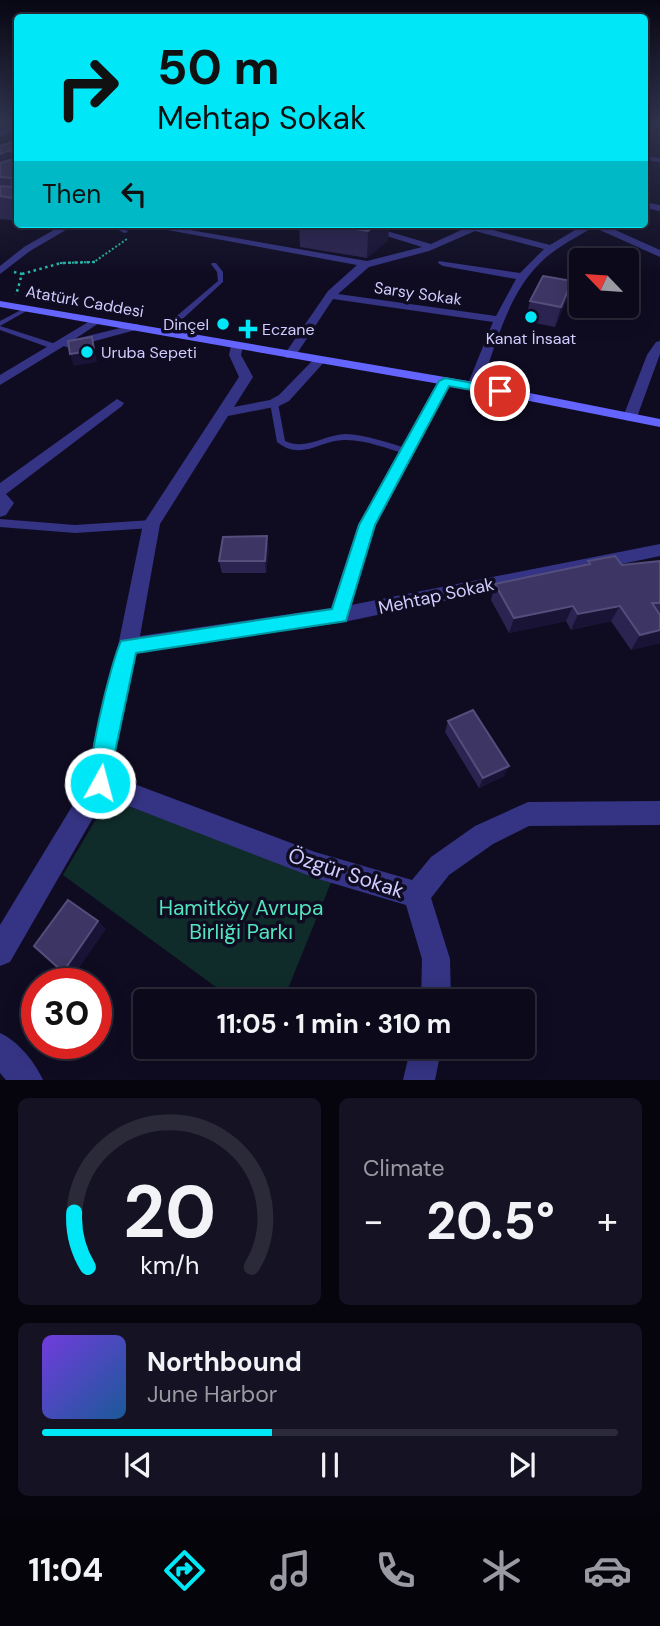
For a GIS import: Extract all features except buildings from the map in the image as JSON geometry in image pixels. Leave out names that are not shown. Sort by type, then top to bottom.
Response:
[{"type":"street","points":[[2,268],[27,249],[64,228]]},
{"type":"street","points":[[163,228],[367,264]]},
{"type":"street","points":[[367,228],[431,247]]},
{"type":"street","points":[[388,234],[398,228]]},
{"type":"street","points":[[290,355],[335,290],[367,264],[431,247],[474,228]]},
{"type":"street","points":[[485,228],[554,249]]},
{"type":"street","points":[[474,386],[500,320],[523,277],[533,264],[587,228]]},
{"type":"street","points":[[602,228],[660,254]]},
{"type":"street","points":[[443,262],[523,277]]},
{"type":"street","name":"Sarsy Sokak","points":[[332,296],[500,320]]},
{"type":"street","name":"Atatürk Caddesi","points":[[2,304],[474,386],[660,423]]},
{"type":"street","points":[[0,381],[95,321]]},
{"type":"street","points":[[56,347],[137,328]]},
{"type":"street","points":[[630,417],[653,355],[660,345]]},
{"type":"street","points":[[0,952],[100,783],[104,744],[128,646],[152,524],[172,488],[246,377],[235,355],[237,346]]},
{"type":"street","points":[[223,413],[284,398],[320,360]]},
{"type":"street","points":[[339,615],[347,582],[367,525],[445,381]]},
{"type":"street","points":[[0,491],[117,403]]},
{"type":"street","points":[[0,498],[6,503],[0,512]]},
{"type":"street","name":"Mehtap Sokak","points":[[128,646],[339,615],[660,550]]},
{"type":"street","name":"Özgür Sokak","points":[[100,783],[315,865],[417,895],[440,866],[484,835],[528,814],[660,815]]},
{"type":"street","points":[[417,895],[436,959],[436,989]]},
{"type":"street","points":[[0,1049],[27,1080]]},
{"type":"street","points":[[419,1080],[425,1059]]},
{"type":"lane","points":[[118,228],[126,232]]},
{"type":"lane","points":[[162,332],[221,281],[220,272],[214,264]]},
{"type":"lane","points":[[0,326],[27,309]]},
{"type":"lane","points":[[0,326],[56,347]]},
{"type":"lane","points":[[274,402],[281,442],[292,449],[313,447],[345,437],[407,451]]},
{"type":"lane","points":[[0,523],[75,529],[152,524]]},
{"type":"path","points":[[2,268],[22,274],[61,263],[94,262],[124,243],[128,237],[126,232]]},
{"type":"path","points":[[2,304],[18,293],[22,274]]},
{"type":"green space","name":"Hamitköy Avrupa Birliği Parkı","points":[[108,799],[332,880],[288,989],[219,989],[63,875]]},
{"type":"place","name":"Kanat İnsaat","points":[[531,317]]},
{"type":"place","name":"Dinçel","points":[[223,324]]},
{"type":"place","name":"Eczane","points":[[248,329]]},
{"type":"place","name":"Uruba Sepeti","points":[[87,352]]},
{"type":"route","points":[[100,783],[104,744],[128,646],[339,615],[347,582],[367,525],[445,381],[500,391]]}]
